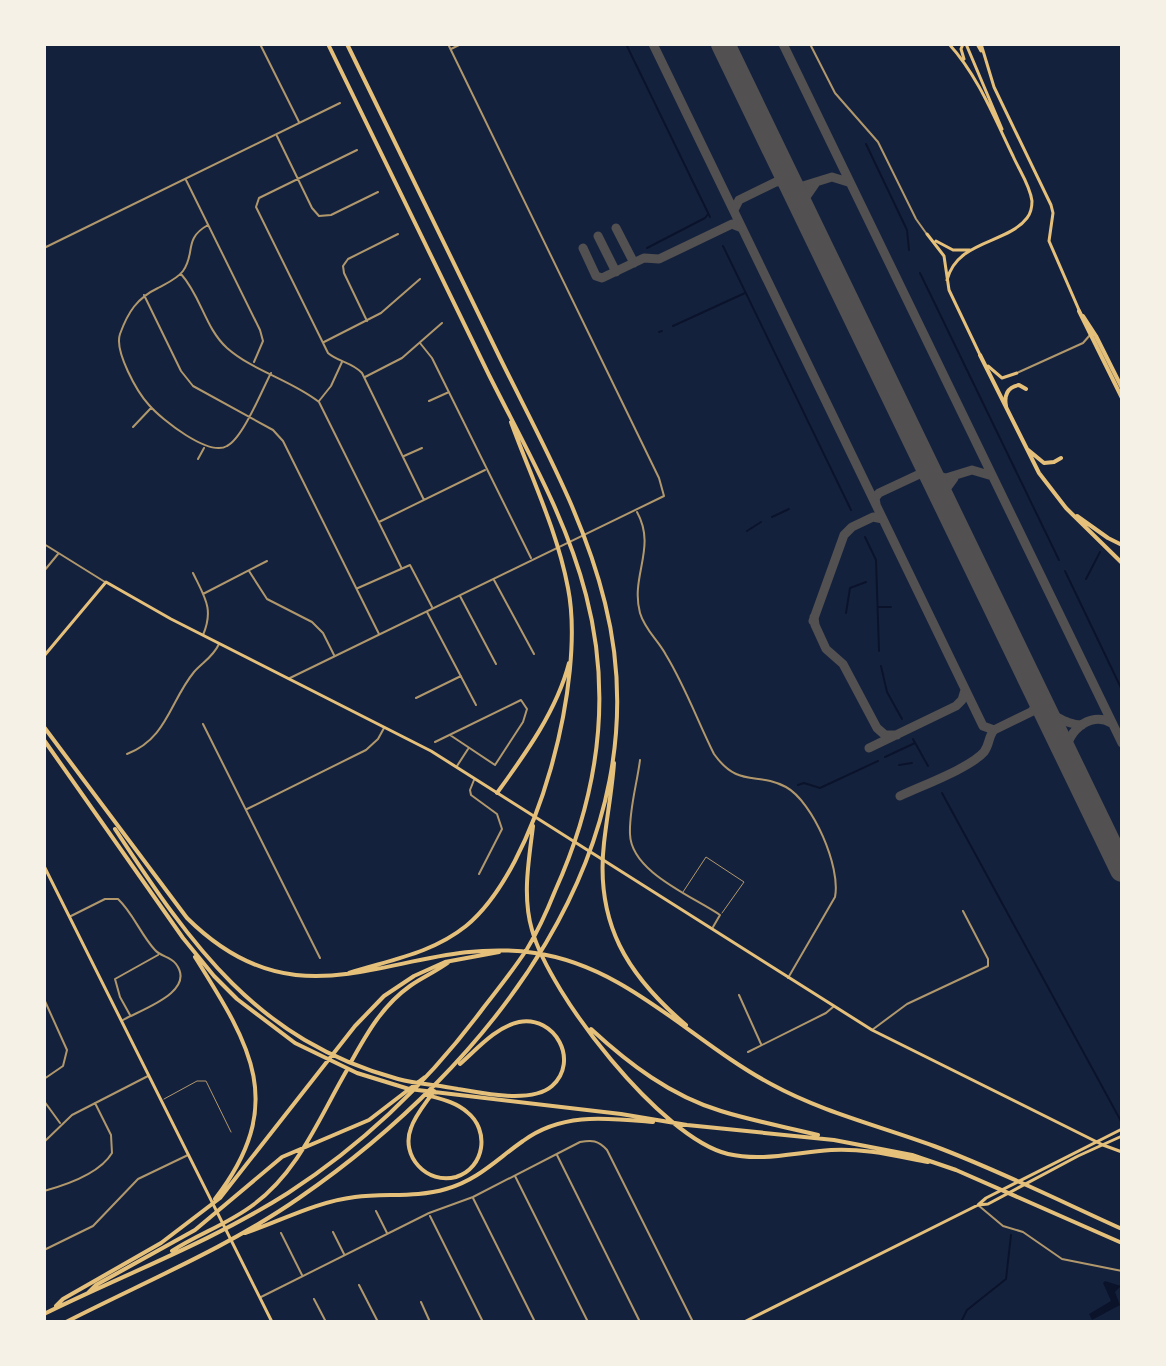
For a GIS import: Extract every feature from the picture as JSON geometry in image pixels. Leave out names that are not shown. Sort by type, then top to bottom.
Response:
[{"type":"highway","points":[[44,1314],[255,1212],[304,1182],[357,1143],[413,1093],[463,1036],[509,975],[539,926],[576,844],[593,779],[600,704],[597,651],[576,561],[558,516],[328,44]]},
{"type":"highway","points":[[347,44],[584,536],[606,606],[616,679],[616,741],[602,868],[607,915],[634,973],[659,1002],[706,1043]]},
{"type":"highway","points":[[1079,311],[1122,398]]},
{"type":"highway","points":[[1079,311],[1092,328],[1122,388]]},
{"type":"highway","points":[[980,355],[1022,445],[1039,473],[1066,508],[1122,563]]},
{"type":"highway","points":[[1012,423],[1005,402],[1006,393],[1015,386],[1026,389]]},
{"type":"highway","points":[[337,977],[428,949],[462,929],[494,894],[511,868],[539,806],[569,687],[569,591],[559,548],[504,405]]},
{"type":"highway","points":[[1022,445],[1044,463],[1061,458]]},
{"type":"highway","points":[[1066,508],[1122,545]]},
{"type":"highway","points":[[497,793],[552,708],[562,688],[571,653]]},
{"type":"highway","points":[[44,727],[189,935],[234,988],[272,1020],[347,1062],[400,1079],[457,1089],[538,1094],[554,1084],[561,1074],[564,1059],[556,1035],[544,1026],[529,1022],[514,1024],[492,1037],[449,1073]]},
{"type":"highway","points":[[44,740],[183,938],[238,1025],[251,1061],[255,1085],[254,1114],[247,1144],[225,1185],[207,1209]]},
{"type":"highway","points":[[66,1322],[235,1237],[296,1201],[389,1130],[440,1083],[521,982],[568,903],[592,844],[616,741]]},
{"type":"highway","points":[[104,811],[195,927],[248,962],[279,972],[337,977],[491,948],[559,957],[627,988],[772,1085],[814,1104],[930,1144],[1122,1229]]},
{"type":"highway","points":[[531,829],[527,907],[537,945],[557,985],[620,1069],[655,1106],[695,1140],[725,1153],[745,1157],[848,1149],[946,1166]]},
{"type":"highway","points":[[183,938],[214,976],[269,1025],[312,1052],[357,1073],[391,1084],[409,1089],[446,1100],[472,1116],[478,1124],[482,1141],[479,1157],[472,1167],[459,1176],[447,1178],[429,1175],[420,1168],[411,1156],[409,1145],[414,1121],[440,1083]]},
{"type":"highway","points":[[51,1310],[63,1299],[161,1243],[207,1209],[233,1184],[366,1014],[384,996],[423,970],[451,961],[505,951]]},
{"type":"highway","points":[[164,1257],[255,1204],[285,1175],[311,1136],[374,1022],[395,999],[451,961]]},
{"type":"highway","points":[[583,1022],[641,1071],[689,1099],[721,1111],[834,1140],[912,1155],[946,1166],[1122,1243]]},
{"type":"highway","points":[[86,1294],[96,1285],[195,1230],[282,1157],[369,1120],[430,1073]]},
{"type":"highway","points":[[409,1089],[621,1114],[687,1125]]},
{"type":"highway","points":[[235,1237],[323,1203],[366,1196],[419,1195],[452,1187],[483,1173],[523,1140],[548,1126],[594,1118],[834,1140]]},
{"type":"main road","points":[[949,44],[967,65]]},
{"type":"main road","points":[[947,280],[955,263],[972,249],[1019,226],[1031,212],[1029,190],[967,65],[962,52],[964,44]]},
{"type":"main road","points":[[964,44],[973,58],[1007,144]]},
{"type":"main road","points":[[979,44],[988,74],[1051,205],[1053,213],[1049,241],[1079,311]]},
{"type":"main road","points":[[927,234],[953,250],[972,249]]},
{"type":"main road","points":[[927,234],[944,256],[950,292],[980,355],[1000,376],[1017,373]]},
{"type":"main road","points":[[44,656],[106,582],[220,644],[385,726],[456,767],[872,1030],[1122,1152]]},
{"type":"main road","points":[[44,866],[272,1322]]},
{"type":"main road","points":[[744,1322],[1122,1129]]},
{"type":"main road","points":[[978,1205],[988,1204],[1122,1136]]},
{"type":"street","points":[[260,44],[299,123]]},
{"type":"street","points":[[290,678],[664,496],[659,478],[448,44]]},
{"type":"street","points":[[450,49],[461,44]]},
{"type":"street","points":[[810,44],[835,93],[878,142],[913,213],[927,234]]},
{"type":"street","points":[[44,248],[340,103]]},
{"type":"street","points":[[276,135],[319,216],[331,215],[378,192]]},
{"type":"street","points":[[357,150],[257,201],[256,207],[322,343],[328,353],[357,368],[364,378],[424,500]]},
{"type":"street","points":[[185,179],[260,330],[263,341],[253,363]]},
{"type":"street","points":[[208,225],[192,239],[186,267],[181,274],[134,303],[119,338],[121,356],[151,408],[205,447],[218,449],[227,447],[234,440],[271,373]]},
{"type":"street","points":[[367,321],[343,266],[352,257],[398,234]]},
{"type":"street","points":[[181,274],[193,289],[216,336],[229,350],[305,391],[319,402],[401,567]]},
{"type":"street","points":[[322,343],[381,313],[420,279]]},
{"type":"street","points":[[144,295],[181,371],[193,386],[273,430],[283,441],[379,634]]},
{"type":"street","points":[[364,378],[402,358],[442,323]]},
{"type":"street","points":[[1017,373],[1083,343],[1090,335]]},
{"type":"street","points":[[420,343],[432,358],[532,561]]},
{"type":"street","points":[[319,402],[331,386],[342,361]]},
{"type":"street","points":[[429,401],[449,392]]},
{"type":"street","points":[[133,427],[151,408]]},
{"type":"street","points":[[198,459],[205,447]]},
{"type":"street","points":[[403,457],[422,448]]},
{"type":"street","points":[[379,522],[486,470]]},
{"type":"street","points":[[636,511],[646,545],[638,582],[640,613],[666,654],[714,754],[721,764],[738,776],[774,782],[794,793],[808,810],[833,860],[837,885],[835,897],[788,978]]},
{"type":"street","points":[[44,544],[106,582]]},
{"type":"street","points":[[44,571],[59,553]]},
{"type":"street","points":[[203,594],[267,561]]},
{"type":"street","points":[[357,588],[407,564],[412,567],[432,609]]},
{"type":"street","points":[[249,571],[267,599],[279,608],[312,622],[323,633],[334,655]]},
{"type":"street","points":[[193,573],[210,618],[203,635]]},
{"type":"street","points":[[493,579],[534,654]]},
{"type":"street","points":[[460,595],[496,664]]},
{"type":"street","points":[[426,611],[476,705]]},
{"type":"street","points":[[127,754],[158,733],[169,718],[183,687],[220,644]]},
{"type":"street","points":[[416,698],[461,676]]},
{"type":"street","points":[[435,742],[521,700],[526,706],[527,713],[495,765],[450,735]]},
{"type":"street","points":[[203,724],[320,958]]},
{"type":"street","points":[[246,809],[366,750],[378,739],[385,726]]},
{"type":"street","points":[[456,767],[468,749]]},
{"type":"street","points":[[640,760],[630,834],[633,849],[646,867],[720,915],[711,930]]},
{"type":"street","points":[[475,779],[471,795],[497,814],[502,829],[479,874]]},
{"type":"street","points":[[70,917],[105,899],[118,899],[159,954],[177,965],[179,986],[166,997],[122,1020]]},
{"type":"street","points":[[872,1030],[907,1004],[988,966],[988,959],[963,911]]},
{"type":"street","points":[[130,1015],[115,979],[159,954]]},
{"type":"street","points":[[739,995],[761,1045]]},
{"type":"street","points":[[44,999],[67,1050],[63,1066],[44,1079]]},
{"type":"street","points":[[748,1052],[834,1006]]},
{"type":"street","points":[[44,1142],[60,1124],[149,1076]]},
{"type":"street","points":[[44,1101],[60,1124]]},
{"type":"street","points":[[44,1191],[57,1188],[100,1166],[112,1153],[111,1135],[95,1103]]},
{"type":"street","points":[[260,1298],[429,1213],[473,1197],[580,1142],[592,1140],[607,1150],[693,1322]]},
{"type":"street","points":[[557,1154],[640,1322]]},
{"type":"street","points":[[44,1250],[93,1226],[138,1179],[189,1155]]},
{"type":"street","points":[[515,1175],[588,1322]]},
{"type":"street","points":[[473,1197],[535,1322]]},
{"type":"street","points":[[978,1205],[1003,1226],[1023,1232],[1062,1259],[1122,1271]]},
{"type":"street","points":[[376,1211],[387,1234]]},
{"type":"street","points":[[429,1213],[483,1322]]},
{"type":"street","points":[[333,1232],[345,1255]]},
{"type":"street","points":[[281,1233],[303,1276]]},
{"type":"street","points":[[359,1285],[378,1322]]},
{"type":"street","points":[[314,1299],[326,1322]]},
{"type":"street","points":[[421,1302],[430,1322]]},
{"type":"lane","points":[[683,892],[706,857],[744,882],[720,915]]},
{"type":"lane","points":[[162,1100],[204,1080],[231,1132]]},
{"type":"water","points":[[1103,1283],[1121,1286],[1115,1292],[1120,1305],[1092,1320],[1089,1314],[1111,1301]]},
{"type":"waterway","points":[[626,44],[710,217]]},
{"type":"waterway","points":[[866,144],[907,230],[909,250]]},
{"type":"waterway","points":[[647,248],[708,214]]},
{"type":"waterway","points":[[723,246],[851,510]]},
{"type":"waterway","points":[[920,273],[1059,560]]},
{"type":"waterway","points":[[673,326],[745,293]]},
{"type":"waterway","points":[[772,517],[789,509]]},
{"type":"waterway","points":[[747,531],[761,522]]},
{"type":"waterway","points":[[865,537],[876,560],[879,651]]},
{"type":"waterway","points":[[1086,579],[1100,552]]},
{"type":"waterway","points":[[1065,571],[1122,690]]},
{"type":"waterway","points":[[846,613],[850,588],[866,582]]},
{"type":"waterway","points":[[878,607],[891,607]]},
{"type":"waterway","points":[[881,666],[887,692],[902,719]]},
{"type":"waterway","points":[[913,739],[928,766]]},
{"type":"waterway","points":[[885,757],[915,743]]},
{"type":"waterway","points":[[798,785],[804,783],[820,788],[878,761]]},
{"type":"waterway","points":[[899,765],[912,763]]},
{"type":"waterway","points":[[942,793],[1122,1123]]},
{"type":"waterway","points":[[961,1322],[967,1310],[1006,1279],[1011,1235]]},
{"type":"taxiway","points":[[653,44],[983,726],[994,730]]},
{"type":"taxiway","points":[[783,44],[1122,743]]},
{"type":"taxiway","points":[[777,182],[783,176],[782,167]]},
{"type":"taxiway","points":[[734,210],[739,200],[780,180],[803,186],[832,177],[848,182]]},
{"type":"taxiway","points":[[806,216],[804,200],[815,184]]},
{"type":"taxiway","points":[[583,248],[596,276],[602,278],[644,258],[659,259],[732,224],[742,228]]},
{"type":"taxiway","points":[[616,228],[634,263]]},
{"type":"taxiway","points":[[598,236],[616,272]]},
{"type":"taxiway","points":[[876,504],[875,498],[879,493],[924,472],[946,478],[972,470],[989,475]]},
{"type":"taxiway","points":[[946,506],[946,489],[954,478]]},
{"type":"taxiway","points":[[813,621],[844,535],[852,527],[873,517],[883,519]]},
{"type":"taxiway","points":[[814,617],[826,649],[843,664],[877,728],[885,735],[897,735]]},
{"type":"taxiway","points":[[869,748],[956,706],[965,690]]},
{"type":"taxiway","points":[[1032,711],[1039,705],[1039,698]]},
{"type":"taxiway","points":[[1036,709],[1082,725]]},
{"type":"taxiway","points":[[900,796],[968,764],[984,752],[994,730],[1033,711]]},
{"type":"taxiway","points":[[1067,756],[1069,740],[1080,726],[1095,720],[1111,723]]},
{"type":"taxiway","points":[[1114,852],[1122,861]]},
{"type":"runway","points":[[723,44],[1122,870]]}]
